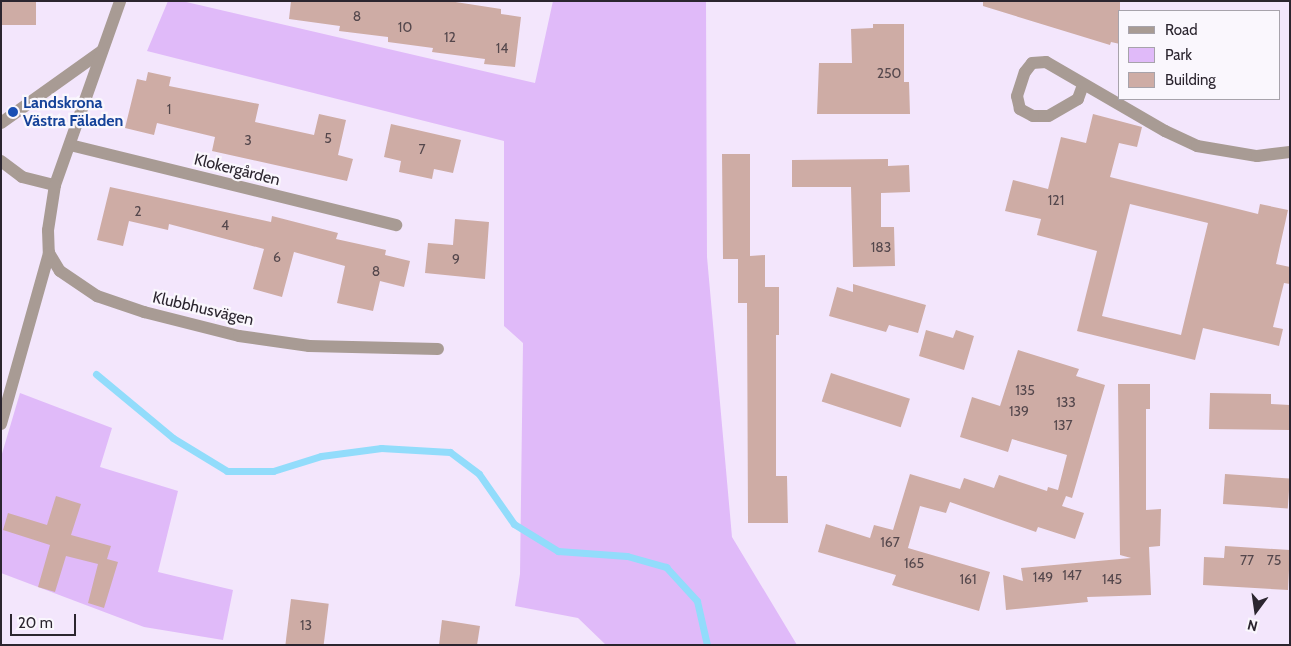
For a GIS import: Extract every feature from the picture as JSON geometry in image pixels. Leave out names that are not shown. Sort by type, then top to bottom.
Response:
[{"type":"street","points":[[1,424],[49,253],[48,230],[55,185],[120,1]]},
{"type":"street","points":[[1,123],[102,52]]},
{"type":"street","points":[[1083,85],[1078,99],[1048,116],[1033,116],[1020,110],[1017,96],[1019,85],[1032,63],[1046,62],[1054,65],[1083,85],[1197,146],[1257,156],[1290,152]]},
{"type":"street","name":"Klokergården","points":[[70,145],[396,226]]},
{"type":"street","points":[[1,161],[22,177],[55,185]]},
{"type":"street","name":"Klubbhusvägen","points":[[49,253],[60,271],[97,296],[144,312],[239,336],[309,346],[438,349]]},
{"type":"green space","points":[[168,1],[182,1],[535,83],[553,1],[706,1],[707,257],[732,537],[797,645],[606,645],[578,618],[515,606],[520,574],[523,343],[504,326],[504,141],[147,51]]},
{"type":"green space","points":[[20,393],[112,428],[100,467],[178,491],[158,572],[233,590],[223,640],[144,627],[1,573],[1,457]]},
{"type":"building","points":[[1,1],[36,1],[36,25],[1,25]]},
{"type":"building","points":[[291,1],[449,1],[501,9],[501,14],[521,17],[515,67],[484,64],[485,59],[432,52],[433,48],[388,42],[388,37],[339,31],[340,26],[289,19]]},
{"type":"building","points":[[983,1],[1120,1],[1120,10],[1118,10],[1118,44],[1111,42],[1110,45],[983,6]]},
{"type":"building","points":[[873,24],[904,24],[904,82],[909,82],[910,114],[817,114],[819,63],[852,63],[851,29],[873,28]]},
{"type":"building","points":[[148,72],[171,77],[169,86],[259,104],[255,122],[314,135],[319,114],[346,120],[338,155],[353,159],[347,181],[212,151],[215,137],[157,123],[154,135],[125,128],[137,79],[146,81]]},
{"type":"building","points":[[1093,114],[1142,127],[1137,147],[1119,143],[1110,177],[1258,214],[1260,204],[1288,210],[1276,264],[1290,267],[1290,284],[1284,283],[1273,327],[1283,329],[1279,346],[1203,328],[1195,360],[1077,331],[1097,251],[1037,235],[1041,219],[1005,211],[1013,180],[1048,189],[1061,137],[1086,143]],"holes":[[[1130,204],[1208,223],[1181,335],[1102,316]]]},
{"type":"building","points":[[391,124],[461,140],[453,173],[434,169],[432,179],[399,172],[401,161],[384,157]]},
{"type":"building","points":[[722,154],[750,154],[750,256],[765,255],[765,287],[779,287],[779,335],[776,335],[776,476],[787,476],[788,523],[748,523],[747,303],[738,303],[738,259],[723,259]]},
{"type":"building","points":[[888,159],[888,166],[909,165],[910,192],[881,193],[881,227],[894,227],[895,266],[853,267],[851,187],[792,187],[792,160]]},
{"type":"building","points":[[110,187],[271,222],[272,216],[338,233],[336,239],[386,250],[385,255],[410,261],[404,287],[380,281],[373,311],[337,303],[345,266],[294,252],[282,297],[253,289],[264,249],[169,224],[168,230],[129,221],[123,246],[97,240]]},
{"type":"building","points":[[455,219],[489,222],[485,279],[425,273],[428,243],[453,245]]},
{"type":"building","points":[[853,284],[926,305],[918,333],[889,325],[886,332],[829,316],[837,287],[853,292]]},
{"type":"building","points":[[926,330],[953,338],[956,330],[974,336],[964,370],[919,356]]},
{"type":"building","points":[[1018,350],[1079,369],[1076,376],[1105,385],[1072,498],[1066,496],[1062,506],[1084,513],[1075,539],[1038,527],[1036,532],[950,502],[946,513],[920,506],[908,548],[990,572],[979,611],[892,585],[896,575],[818,552],[826,524],[870,538],[874,525],[893,530],[910,474],[960,489],[964,478],[994,488],[999,475],[1047,491],[1048,487],[1058,490],[1067,455],[1012,439],[1008,452],[960,437],[972,397],[1000,406]]},
{"type":"building","points":[[831,373],[910,399],[901,427],[822,402]]},
{"type":"building","points":[[1118,384],[1150,384],[1150,409],[1146,409],[1146,510],[1161,509],[1160,546],[1149,547],[1151,595],[1087,597],[1088,602],[1006,610],[1003,575],[1023,581],[1021,568],[1131,558],[1120,555]]},
{"type":"building","points":[[1210,393],[1271,394],[1271,404],[1290,405],[1290,430],[1209,429]]},
{"type":"building","points":[[1225,474],[1290,479],[1288,508],[1223,504]]},
{"type":"building","points":[[56,496],[81,504],[71,535],[111,546],[107,559],[118,562],[104,608],[88,603],[98,564],[66,556],[55,592],[38,587],[50,545],[3,530],[8,513],[47,525]]},
{"type":"building","points":[[1225,546],[1290,550],[1288,590],[1203,585],[1204,557],[1224,558]]},
{"type":"building","points":[[291,599],[329,604],[324,645],[285,645]]},
{"type":"building","points":[[442,620],[480,626],[477,645],[439,645]]},
{"type":"waterway","points":[[96,374],[173,438],[227,471],[273,471],[321,456],[381,448],[450,452],[479,474],[514,524],[558,551],[627,556],[666,567],[697,601],[707,645]]},
{"type":"place","name":"Landskrona Västra Fäladen","points":[[13,112]]}]
